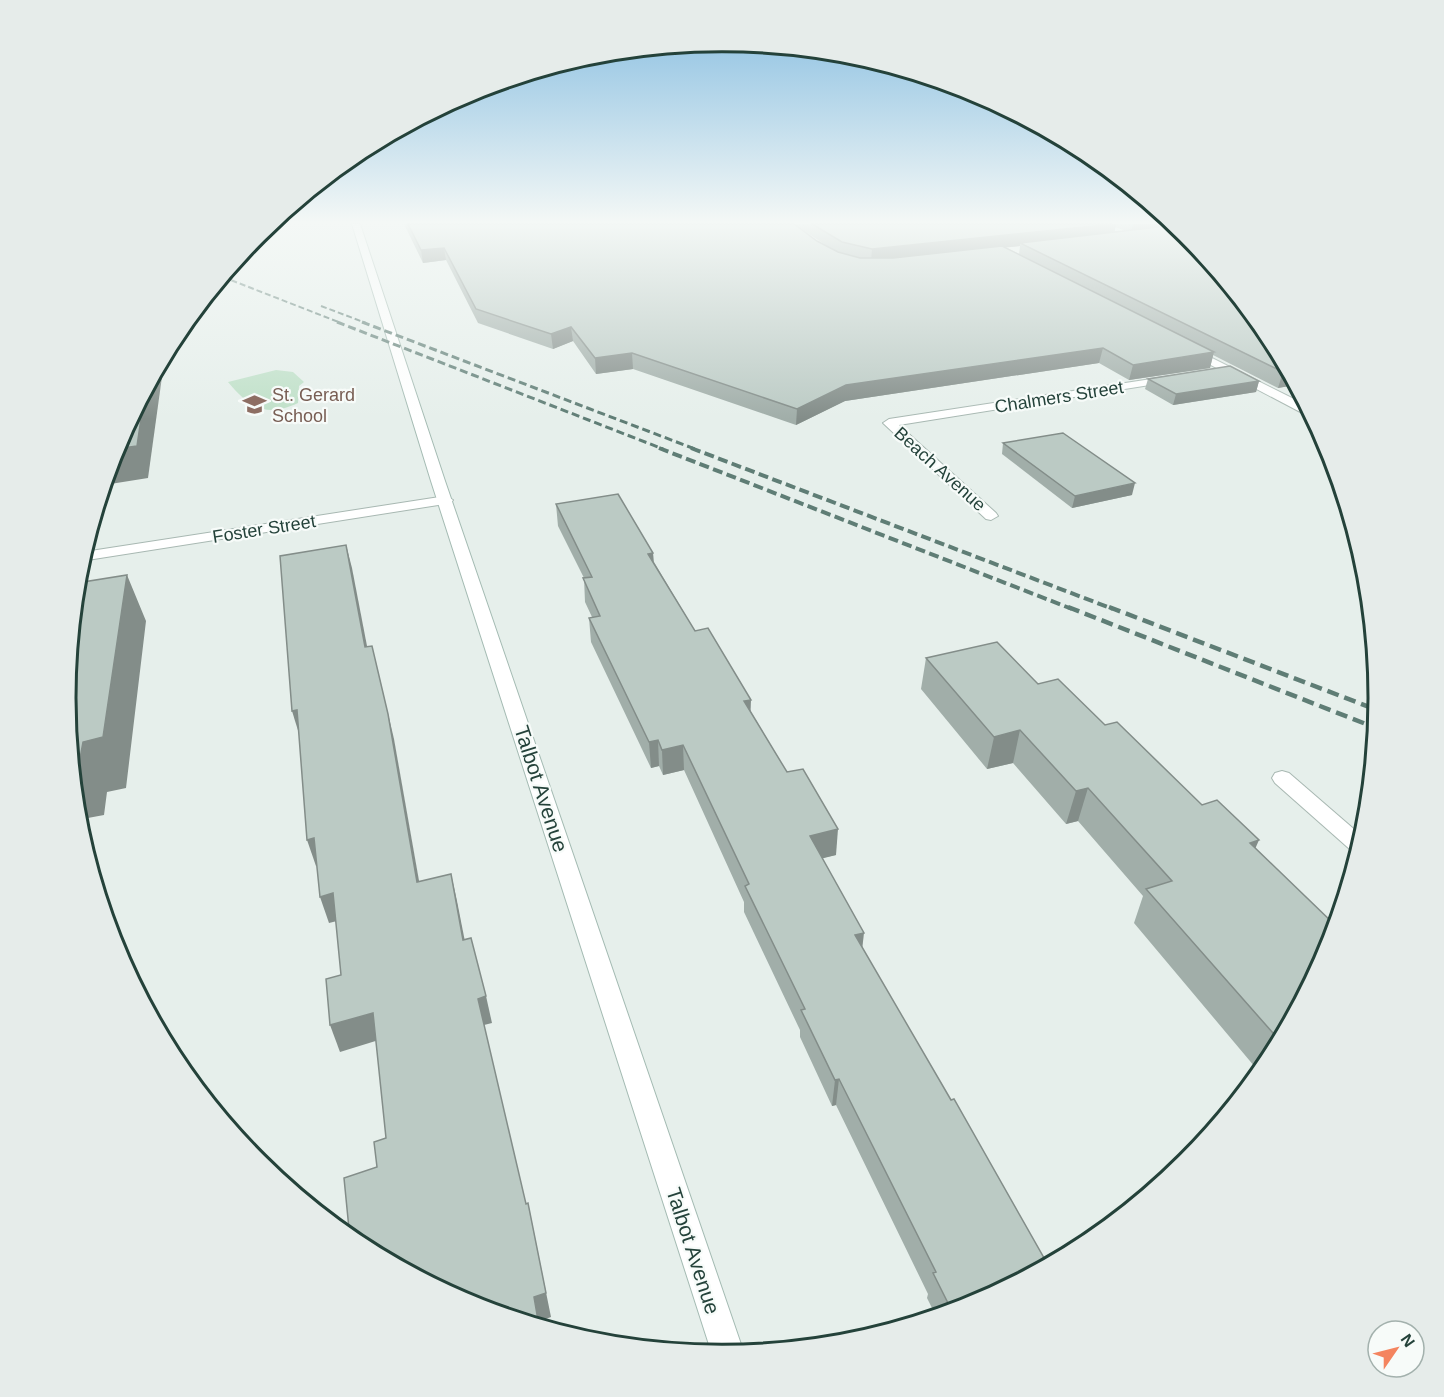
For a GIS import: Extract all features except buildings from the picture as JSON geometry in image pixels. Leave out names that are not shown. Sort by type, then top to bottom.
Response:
[{"type":"street","name":"Talbot Avenue","points":[[377,289],[725,1344]]},
{"type":"street","points":[[1187,349],[1297,405]]},
{"type":"street","points":[[1209,373],[1229,370]]},
{"type":"street","name":"Chalmers Street","points":[[889,423],[1188,376]]},
{"type":"street","name":"Beach Avenue","points":[[889,423],[991,516]]},
{"type":"street","name":"Foster Street","points":[[92,555],[446,500]]},
{"type":"street","points":[[1282,778],[1352,840]]},
{"type":"green space","points":[[276,370],[293,372],[304,382],[299,386],[298,403],[277,410],[259,408],[251,404],[228,382]]},
{"type":"railway","points":[[254,289],[341,323]]},
{"type":"railway","points":[[321,306],[366,323]]},
{"type":"railway","points":[[337,322],[663,449]]},
{"type":"railway","points":[[362,322],[695,449]]},
{"type":"railway","points":[[659,448],[1072,609]]},
{"type":"railway","points":[[691,448],[1113,609]]},
{"type":"railway","points":[[1068,607],[1367,725]]},
{"type":"railway","points":[[1109,607],[1368,706]]},
{"type":"place","name":"St. Gerard School","points":[[254,405]]}]
